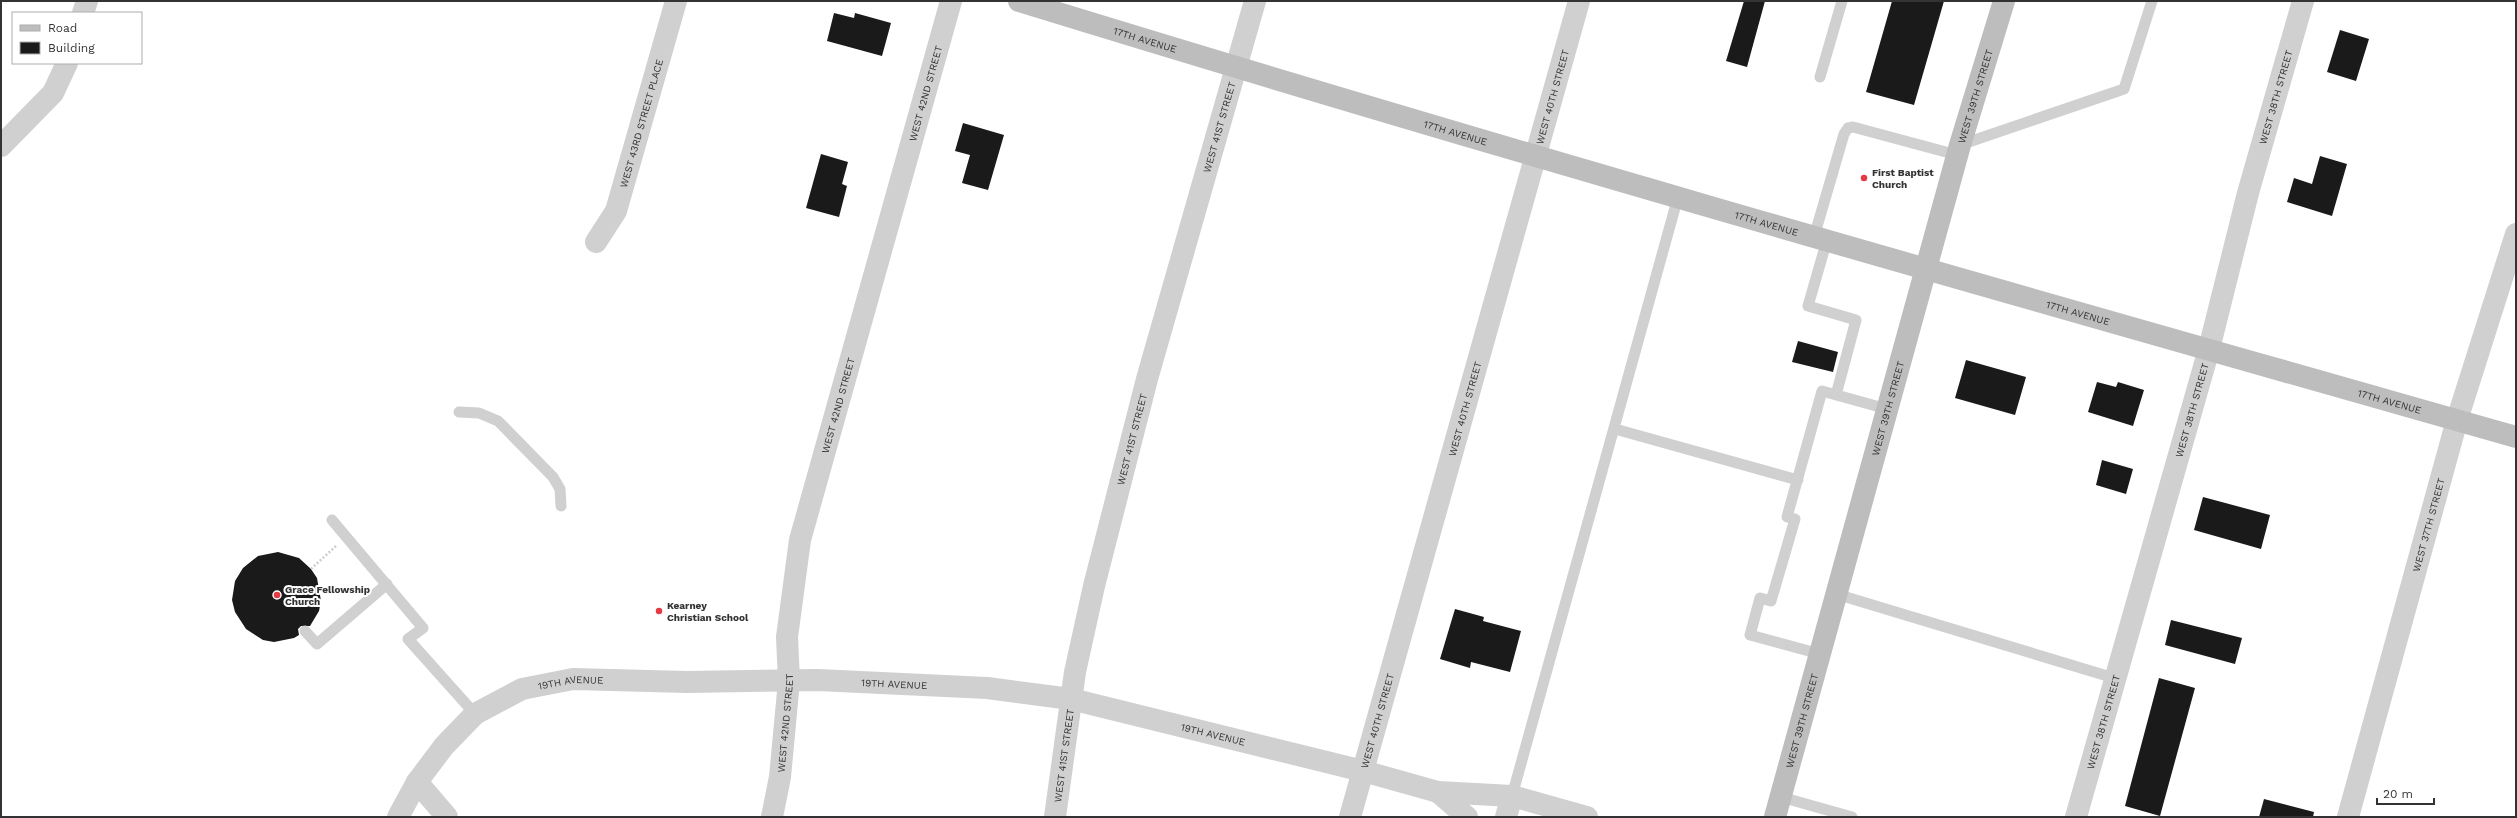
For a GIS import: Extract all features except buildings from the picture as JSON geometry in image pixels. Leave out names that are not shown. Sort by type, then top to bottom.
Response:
[{"type":"main road","name":"17TH AVENUE","points":[[1019,1],[1236,68],[1536,156],[2516,437]]},
{"type":"main road","name":"WEST 39TH STREET","points":[[1778,807],[1958,150],[2004,1]]},
{"type":"street","points":[[83,12],[87,1]]},
{"type":"street","name":"WEST 43RD STREET PLACE","points":[[596,242],[616,211],[676,1]]},
{"type":"street","name":"WEST 42ND STREET","points":[[772,817],[780,777],[789,681],[787,637],[800,540],[951,1]]},
{"type":"street","name":"WEST 41ST STREET","points":[[1055,817],[1071,699],[1094,586],[1145,386],[1255,1]]},
{"type":"street","name":"WEST 40TH STREET","points":[[1350,817],[1579,1]]},
{"type":"street","name":"WEST 38TH STREET","points":[[2076,817],[2114,678],[2209,349],[2248,193],[2303,1]]},
{"type":"street","points":[[1,146],[53,93],[67,64]]},
{"type":"street","name":"WEST 37TH STREET","points":[[2348,817],[2457,420],[2516,234]]},
{"type":"street","name":"19TH AVENUE","points":[[398,817],[417,782],[444,746],[475,714],[522,690],[573,678],[687,682],[826,680],[987,688],[1071,699],[1363,771],[1438,792],[1512,796],[1587,817]]},
{"type":"street","points":[[417,782],[447,817]]},
{"type":"street","name":"19TH AVENUE","points":[[1438,792],[1467,817]]},
{"type":"street","points":[[1506,817],[1512,796]]},
{"type":"lane","points":[[1820,78],[1842,1]]},
{"type":"lane","points":[[1836,395],[1856,320],[1808,306],[1821,238],[1844,134],[1848,128],[1853,127],[1958,150],[2124,89],[2152,1]]},
{"type":"lane","points":[[1512,796],[1615,429],[1678,197]]},
{"type":"lane","points":[[1820,654],[1750,635],[1760,598],[1771,601],[1795,519],[1787,517],[1822,391],[1887,409]]},
{"type":"lane","points":[[459,412],[479,413],[498,421],[553,477],[560,489],[561,506]]},
{"type":"lane","points":[[1615,429],[1798,480]]},
{"type":"lane","points":[[332,520],[423,628],[408,640],[475,714]]},
{"type":"lane","points":[[305,631],[317,644],[387,584]]},
{"type":"lane","points":[[1836,594],[2114,678]]},
{"type":"lane","points":[[1778,807],[1852,817]]},
{"type":"path","points":[[311,569],[346,537]]},
{"type":"place","name":"First Baptist Church","points":[[1864,178]]},
{"type":"place","name":"Grace Fellowship Church","points":[[277,595]]},
{"type":"place","name":"Kearney Christian School","points":[[659,611]]}]
